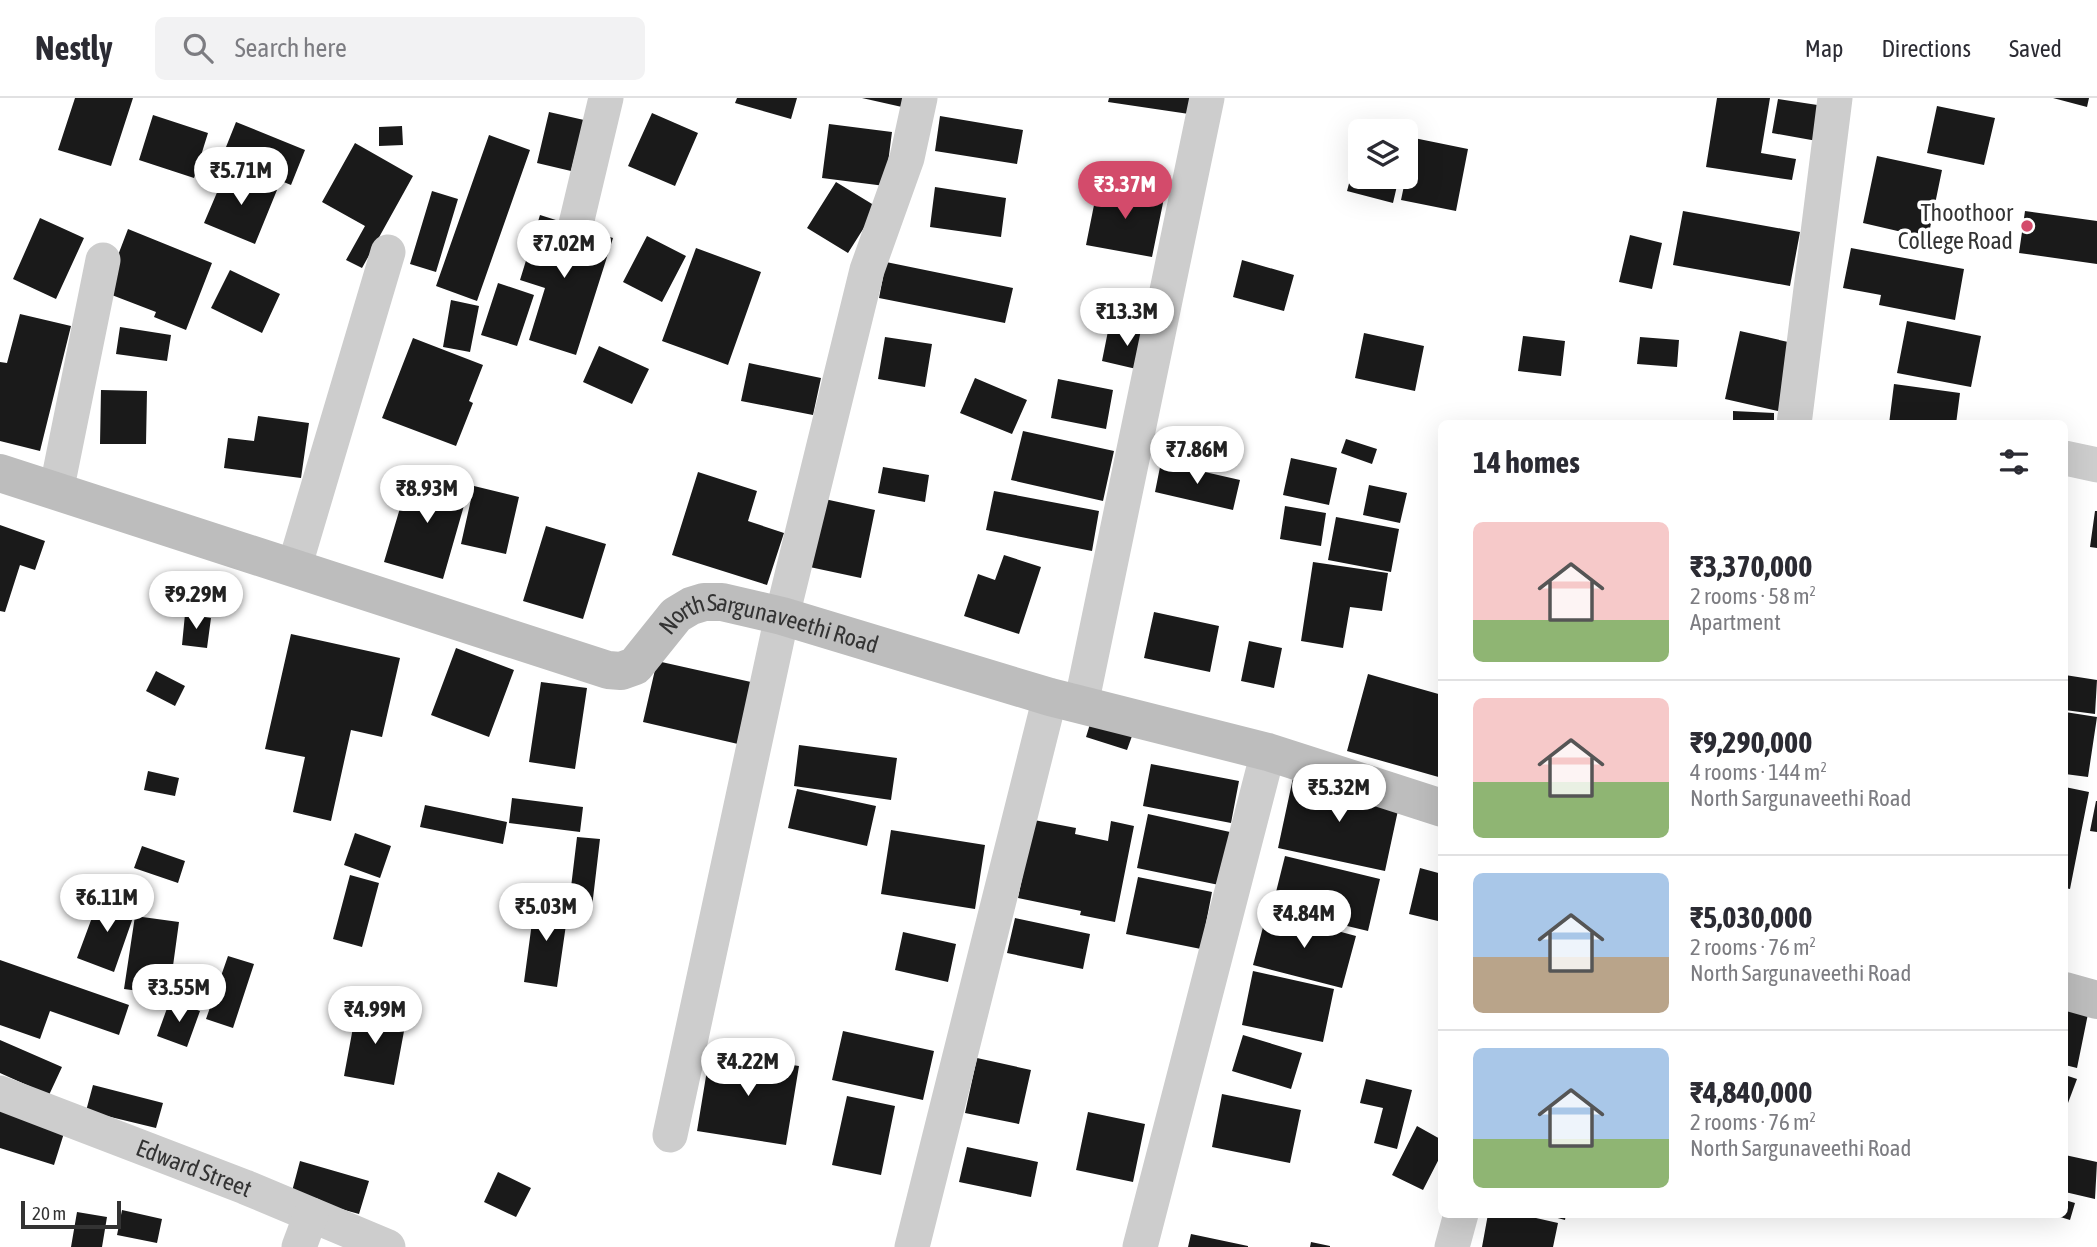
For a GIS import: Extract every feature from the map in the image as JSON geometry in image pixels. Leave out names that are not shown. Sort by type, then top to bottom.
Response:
[{"type":"street","points":[[576,224],[606,98]]},
{"type":"street","points":[[670,1135],[782,615],[867,270],[906,158],[920,98]]},
{"type":"street","points":[[912,1247],[1066,701],[1207,98]]},
{"type":"street","points":[[1795,420],[1836,98]]},
{"type":"street","points":[[294,568],[388,252]]},
{"type":"street","points":[[56,492],[103,260]]},
{"type":"street","points":[[2068,459],[2097,465]]},
{"type":"street","name":"North Sargunaveethi Road","points":[[0,473],[608,670],[635,666],[676,615],[691,606],[704,602],[722,602],[782,615],[1066,701],[1268,752],[1438,807]]},
{"type":"street","points":[[1140,1247],[1268,752]]},
{"type":"street","points":[[2068,992],[2097,1000]]},
{"type":"street","name":"Edward Street","points":[[0,1093],[232,1182],[388,1247]]},
{"type":"street","points":[[299,1247],[311,1215]]},
{"type":"street","points":[[1452,1247],[1460,1218]]},
{"type":"building","points":[[75,98],[133,98],[111,166],[58,150]]},
{"type":"building","points":[[737,98],[797,98],[791,119],[735,103]]},
{"type":"building","points":[[862,98],[904,98],[902,107]]},
{"type":"building","points":[[1109,98],[1191,98],[1189,114],[1108,102]]},
{"type":"building","points":[[1717,98],[1770,98],[1761,153],[1796,159],[1792,180],[1706,167]]},
{"type":"building","points":[[2053,98],[2089,98],[2087,107]]},
{"type":"building","points":[[1778,99],[1824,106],[1817,141],[1772,133]]},
{"type":"building","points":[[1937,106],[1995,118],[1984,165],[1927,153]]},
{"type":"building","points":[[549,112],[584,120],[571,171],[537,163]]},
{"type":"building","points":[[652,113],[698,133],[675,186],[628,166]]},
{"type":"building","points":[[153,115],[208,133],[194,178],[139,160]]},
{"type":"building","points":[[940,116],[1023,130],[1017,164],[935,151]]},
{"type":"building","points":[[236,122],[305,150],[291,185],[222,157]]},
{"type":"building","points":[[829,124],[892,132],[885,186],[822,178]]},
{"type":"building","points":[[402,126],[403,145],[379,146],[379,127]]},
{"type":"building","points":[[489,135],[530,150],[477,301],[436,286]]},
{"type":"building","points":[[1418,139],[1468,149],[1456,211],[1401,200],[1403,189],[1418,189]]},
{"type":"building","points":[[355,143],[413,176],[362,268],[346,260],[365,226],[322,202]]},
{"type":"building","points":[[1877,156],[1942,170],[1928,238],[1863,223]]},
{"type":"building","points":[[227,169],[277,190],[255,244],[204,223]]},
{"type":"building","points":[[836,182],[877,207],[848,253],[807,228]]},
{"type":"building","points":[[1098,185],[1164,198],[1152,257],[1086,245]]},
{"type":"building","points":[[935,187],[1006,198],[1001,237],[930,227]]},
{"type":"building","points":[[1348,187],[1396,189],[1393,203],[1347,191]]},
{"type":"building","points":[[432,191],[458,199],[436,272],[410,264]]},
{"type":"building","points":[[1683,211],[1800,232],[1790,286],[1673,265]]},
{"type":"building","points":[[2025,211],[2097,221],[2097,264],[2019,253]]},
{"type":"building","points":[[540,215],[613,238],[576,355],[529,340],[545,288],[520,280]]},
{"type":"building","points":[[40,218],[84,238],[56,299],[13,279]]},
{"type":"building","points":[[128,229],[212,263],[186,330],[154,317],[156,312],[104,292]]},
{"type":"building","points":[[1630,235],[1662,243],[1652,289],[1619,282]]},
{"type":"building","points":[[647,236],[686,256],[662,302],[623,282]]},
{"type":"building","points":[[696,248],[761,272],[728,365],[662,341]]},
{"type":"building","points":[[1851,248],[1964,269],[1955,320],[1879,305],[1881,295],[1843,288]]},
{"type":"building","points":[[1242,260],[1294,275],[1284,311],[1233,297]]},
{"type":"building","points":[[886,262],[1013,288],[1005,323],[879,298]]},
{"type":"building","points":[[230,270],[280,294],[262,333],[211,308]]},
{"type":"building","points":[[498,283],[534,295],[517,346],[481,335]]},
{"type":"building","points":[[451,300],[479,306],[470,352],[443,347]]},
{"type":"building","points":[[20,314],[71,326],[40,451],[0,441],[0,362],[7,363]]},
{"type":"building","points":[[1907,321],[1981,336],[1971,387],[1897,373]]},
{"type":"building","points":[[1109,326],[1153,336],[1145,371],[1102,361]]},
{"type":"building","points":[[120,327],[171,335],[167,361],[116,354]]},
{"type":"building","points":[[1740,331],[1797,344],[1782,412],[1725,399]]},
{"type":"building","points":[[1364,333],[1424,346],[1415,391],[1355,378]]},
{"type":"building","points":[[1523,336],[1565,341],[1561,376],[1518,371]]},
{"type":"building","points":[[885,337],[932,344],[925,387],[878,379]]},
{"type":"building","points":[[1640,337],[1679,340],[1677,367],[1637,364]]},
{"type":"building","points":[[413,338],[483,365],[469,401],[473,403],[456,446],[382,418]]},
{"type":"building","points":[[599,346],[649,369],[632,404],[583,382]]},
{"type":"building","points":[[749,363],[821,378],[813,415],[741,401]]},
{"type":"building","points":[[975,378],[1027,400],[1012,434],[960,413]]},
{"type":"building","points":[[1058,379],[1113,390],[1106,429],[1051,418]]},
{"type":"building","points":[[1894,384],[1960,393],[1957,420],[1890,420]]},
{"type":"building","points":[[101,390],[147,391],[146,444],[100,444]]},
{"type":"building","points":[[1733,411],[1774,413],[1774,420],[1733,420]]},
{"type":"building","points":[[258,416],[309,423],[301,478],[224,468],[228,438],[254,441]]},
{"type":"building","points":[[1023,431],[1114,451],[1103,501],[1011,480]]},
{"type":"building","points":[[1346,439],[1377,449],[1372,464],[1341,453]]},
{"type":"building","points":[[1291,458],[1337,468],[1329,505],[1283,495]]},
{"type":"building","points":[[1161,462],[1240,480],[1233,510],[1155,492]]},
{"type":"building","points":[[883,467],[929,475],[925,502],[878,493]]},
{"type":"building","points":[[411,471],[469,488],[443,579],[384,562]]},
{"type":"building","points":[[698,472],[757,491],[748,521],[784,533],[767,585],[672,555]]},
{"type":"building","points":[[1369,485],[1407,493],[1400,523],[1363,515]]},
{"type":"building","points":[[474,486],[519,497],[506,554],[461,544]]},
{"type":"building","points":[[994,491],[1099,511],[1092,551],[986,530]]},
{"type":"building","points":[[820,498],[875,510],[861,578],[805,566]]},
{"type":"building","points":[[1285,506],[1326,513],[1321,546],[1280,539]]},
{"type":"building","points":[[2097,511],[2097,548],[2090,547]]},
{"type":"building","points":[[1336,517],[1399,529],[1391,572],[1328,560]]},
{"type":"building","points":[[0,525],[45,541],[35,570],[20,565],[5,612],[0,611]]},
{"type":"building","points":[[546,526],[606,544],[583,619],[523,601]]},
{"type":"building","points":[[1004,555],[1041,567],[1019,634],[964,616],[978,574],[995,580]]},
{"type":"building","points":[[1313,562],[1388,573],[1382,611],[1350,607],[1343,648],[1301,641]]},
{"type":"building","points":[[1154,612],[1219,626],[1210,672],[1144,658]]},
{"type":"building","points":[[185,614],[211,618],[207,648],[182,645]]},
{"type":"building","points":[[291,634],[400,658],[382,737],[351,730],[331,821],[293,812],[305,757],[265,749]]},
{"type":"building","points":[[1249,641],[1282,648],[1274,688],[1241,681]]},
{"type":"building","points":[[456,648],[514,670],[489,737],[431,715]]},
{"type":"building","points":[[657,661],[751,682],[738,744],[643,722]]},
{"type":"building","points":[[156,671],[185,686],[175,706],[146,691]]},
{"type":"building","points":[[1368,674],[1438,694],[1438,777],[1347,751]]},
{"type":"building","points":[[2068,675],[2097,680],[2095,714],[2068,710]]},
{"type":"building","points":[[541,682],[587,688],[575,769],[529,762]]},
{"type":"building","points":[[1094,711],[1136,725],[1127,750],[1086,737]]},
{"type":"building","points":[[2068,712],[2097,717],[2088,777],[2068,774]]},
{"type":"building","points":[[799,745],[897,758],[891,800],[794,786]]},
{"type":"building","points":[[1151,764],[1239,781],[1231,823],[1143,806]]},
{"type":"building","points":[[148,771],[179,778],[175,796],[144,790]]},
{"type":"building","points":[[1293,778],[1400,801],[1385,871],[1278,848]]},
{"type":"building","points":[[2068,788],[2089,792],[2068,889]]},
{"type":"building","points":[[797,789],[876,806],[867,846],[788,828]]},
{"type":"building","points":[[512,798],[583,807],[580,832],[509,823]]},
{"type":"building","points":[[2097,801],[2097,832],[2090,831]]},
{"type":"building","points":[[425,805],[507,822],[503,844],[420,827]]},
{"type":"building","points":[[1148,814],[1230,832],[1219,885],[1137,868]]},
{"type":"building","points":[[1034,820],[1076,828],[1075,834],[1108,841],[1111,821],[1134,826],[1115,922],[1080,915],[1081,911],[1018,898]]},
{"type":"building","points":[[891,830],[985,845],[975,909],[881,894]]},
{"type":"building","points":[[355,833],[391,846],[380,878],[344,865]]},
{"type":"building","points":[[577,837],[600,839],[592,907],[569,904]]},
{"type":"building","points":[[142,846],[185,861],[178,883],[134,868]]},
{"type":"building","points":[[1285,856],[1380,879],[1368,931],[1272,908]]},
{"type":"building","points":[[1420,868],[1438,873],[1438,921],[1409,914]]},
{"type":"building","points":[[350,875],[379,883],[362,947],[333,939]]},
{"type":"building","points":[[1138,877],[1212,892],[1201,949],[1126,934]]},
{"type":"building","points":[[100,896],[136,909],[114,972],[77,958]]},
{"type":"building","points":[[535,900],[569,904],[557,987],[524,982]]},
{"type":"building","points":[[1267,912],[1356,936],[1342,988],[1253,965]]},
{"type":"building","points":[[135,916],[179,922],[169,995],[124,989]]},
{"type":"building","points":[[1015,918],[1090,934],[1083,969],[1007,953]]},
{"type":"building","points":[[903,932],[956,944],[948,982],[895,970]]},
{"type":"building","points":[[228,956],[254,964],[233,1028],[206,1019]]},
{"type":"building","points":[[0,960],[129,1005],[119,1035],[50,1011],[40,1039],[0,1025]]},
{"type":"building","points":[[1253,971],[1334,989],[1323,1042],[1242,1025]]},
{"type":"building","points":[[170,1000],[200,1011],[187,1047],[157,1036]]},
{"type":"building","points":[[2068,1000],[2090,1004],[2077,1068],[2068,1066]]},
{"type":"building","points":[[357,1006],[407,1015],[394,1085],[344,1076]]},
{"type":"building","points":[[843,1031],[934,1051],[923,1100],[832,1080]]},
{"type":"building","points":[[1243,1035],[1302,1053],[1291,1089],[1232,1071]]},
{"type":"building","points":[[0,1040],[62,1067],[49,1095],[0,1073]]},
{"type":"building","points":[[710,1052],[799,1066],[786,1145],[697,1131]]},
{"type":"building","points":[[977,1058],[1031,1070],[1019,1124],[965,1113]]},
{"type":"building","points":[[2068,1076],[2077,1079],[2068,1103]]},
{"type":"building","points":[[1366,1079],[1412,1090],[1397,1149],[1374,1143],[1383,1108],[1360,1103]]},
{"type":"building","points":[[93,1085],[163,1103],[156,1128],[86,1111]]},
{"type":"building","points":[[0,1091],[70,1114],[54,1165],[0,1148]]},
{"type":"building","points":[[1222,1094],[1301,1110],[1290,1163],[1212,1147]]},
{"type":"building","points":[[847,1096],[895,1106],[881,1175],[832,1165]]},
{"type":"building","points":[[1088,1112],[1145,1124],[1133,1182],[1076,1170]]},
{"type":"building","points":[[1417,1126],[1438,1138],[1438,1161],[1423,1190],[1392,1175]]},
{"type":"building","points":[[967,1147],[1038,1162],[1031,1197],[959,1182]]},
{"type":"building","points":[[2068,1156],[2097,1162],[2095,1199],[2068,1193]]},
{"type":"building","points":[[300,1161],[369,1181],[359,1214],[291,1195]]},
{"type":"building","points":[[498,1172],[531,1188],[516,1217],[484,1202]]},
{"type":"building","points":[[2068,1201],[2075,1203],[2070,1220],[2064,1218],[2068,1218]]},
{"type":"building","points":[[122,1210],[162,1219],[157,1243],[117,1235]]},
{"type":"building","points":[[77,1212],[107,1217],[102,1247],[71,1247]]},
{"type":"building","points":[[1487,1218],[1536,1218],[1558,1223],[1553,1247],[1482,1247]]},
{"type":"building","points":[[1191,1234],[1248,1246],[1248,1247],[1188,1247]]},
{"type":"building","points":[[1311,1242],[1330,1246],[1330,1247],[1310,1247]]},
{"type":"place","name":"Thoothoor College Road","points":[[2027,226]]}]
